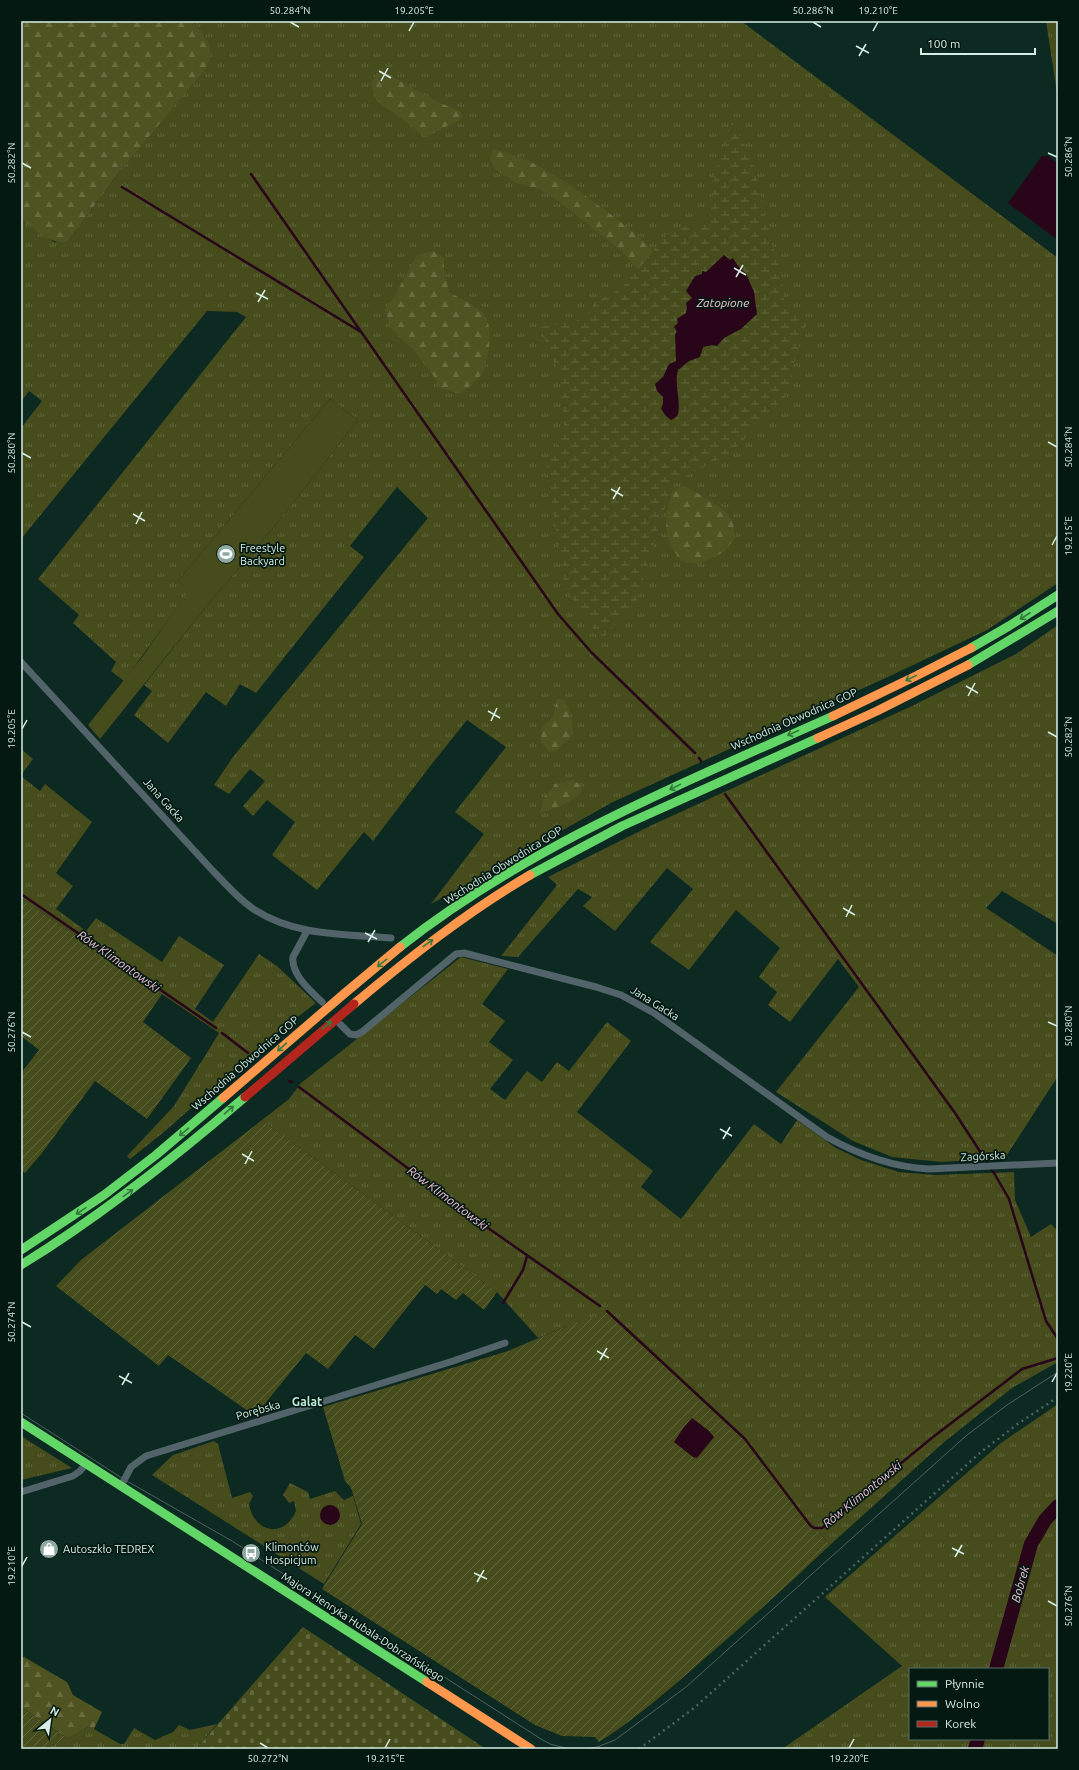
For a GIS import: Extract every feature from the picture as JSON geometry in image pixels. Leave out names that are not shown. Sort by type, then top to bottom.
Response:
[{"type":"main road","name":"Wschodnia Obwodnica GOP","points":[[21,1250],[103,1196],[136,1171],[340,997],[413,938],[472,896],[530,860],[588,828],[688,780],[858,704],[952,658],[989,638],[1058,595]]},
{"type":"main road","name":"Wschodnia Obwodnica GOP","points":[[21,1265],[55,1244],[133,1189],[209,1127],[391,972],[460,920],[518,882],[626,824],[936,681],[1008,642],[1058,611]]},
{"type":"main road","name":"Majora Henryka Hubala-Dobrzańskiego","points":[[21,1422],[531,1749]]},
{"type":"street","name":"Jana Gacka","points":[[21,662],[238,896],[262,914],[276,921],[306,931],[391,938]]},
{"type":"street","points":[[306,931],[292,962],[301,979],[322,1002]]},
{"type":"street","name":"Jana Gacka","points":[[340,1024],[350,1034],[356,1035],[376,1021],[456,954],[460,952],[472,954],[596,986],[621,995],[654,1013],[827,1137],[865,1156],[908,1167]]},
{"type":"street","name":"Zagórska","points":[[908,1167],[929,1169],[1058,1163]]},
{"type":"street","name":"Porębska","points":[[121,1486],[131,1467],[146,1456],[343,1396],[460,1359],[505,1343]]},
{"type":"street","points":[[21,1492],[73,1476],[86,1464]]},
{"type":"green space","points":[[21,21],[193,21],[210,48],[209,60],[206,68],[120,171],[69,240],[63,242],[44,236],[21,219]]},
{"type":"green space","points":[[193,21],[741,21],[1058,258],[1058,583],[987,630],[613,802],[431,904],[484,834],[455,812],[506,747],[467,720],[373,841],[364,832],[317,890],[272,855],[295,822],[267,800],[253,816],[243,806],[265,781],[250,769],[229,794],[214,785],[233,757],[428,518],[397,487],[350,546],[364,557],[256,693],[240,684],[226,706],[206,692],[168,743],[134,715],[152,691],[144,685],[210,602],[274,527],[358,420],[330,399],[178,581],[190,590],[124,681],[111,671],[116,662],[73,623],[79,615],[38,579],[246,317],[237,312],[207,311],[21,539],[21,428],[42,401],[29,391],[21,402],[21,219],[54,242],[69,240],[120,171],[207,40]]},
{"type":"green space","points":[[1046,21],[1058,21],[1058,98],[1057,93]]},
{"type":"green space","points":[[381,70],[438,102],[460,111],[463,118],[426,137],[376,100],[371,83]]},
{"type":"green space","points":[[731,119],[753,161],[772,244],[781,273],[784,302],[792,315],[808,318],[791,372],[794,387],[731,453],[672,483],[637,600],[600,641],[586,616],[565,589],[547,469],[564,426],[561,379],[540,327],[585,319],[595,302],[619,290],[670,231],[710,220],[715,176]]},
{"type":"green space","points":[[493,149],[522,158],[535,164],[573,187],[626,226],[650,248],[665,267],[641,272],[620,250],[561,203],[540,189],[516,183],[495,169],[490,159]]},
{"type":"green space","points":[[433,251],[444,258],[444,270],[449,292],[483,313],[488,322],[490,339],[485,367],[477,380],[460,394],[439,387],[436,379],[412,348],[391,329],[385,310],[417,255]]},
{"type":"green space","name":"Freestyle Backyard","points":[[330,399],[358,420],[274,527],[210,602],[100,739],[88,725],[143,656],[189,590],[178,581]]},
{"type":"green space","points":[[682,486],[703,496],[718,506],[725,512],[733,523],[735,538],[724,552],[699,564],[681,561],[670,544],[666,528],[667,512],[672,492]]},
{"type":"green space","points":[[1058,625],[1058,924],[1002,891],[986,908],[1058,956],[1058,1076],[1005,1158],[941,1162],[892,1157],[853,1141],[776,1092],[859,987],[838,959],[790,1022],[768,1005],[777,992],[759,977],[780,948],[736,910],[689,970],[650,942],[693,889],[667,868],[615,931],[583,906],[592,897],[578,889],[518,957],[501,956],[557,885],[548,877],[650,826],[912,706],[1016,654]]},
{"type":"green space","points":[[557,699],[564,700],[569,708],[573,735],[556,751],[549,752],[541,741],[542,727],[553,717]]},
{"type":"green space","points":[[21,749],[33,759],[21,775]]},
{"type":"green space","points":[[21,776],[40,791],[45,784],[92,822],[56,873],[73,886],[56,909],[86,931],[96,918],[162,962],[179,936],[224,965],[195,1009],[213,1022],[259,954],[277,966],[316,1003],[270,1038],[164,1132],[130,1159],[127,1156],[174,1106],[219,1033],[21,898]]},
{"type":"green space","points":[[573,780],[582,786],[581,793],[551,810],[540,813],[544,798],[555,784]]},
{"type":"green space","points":[[21,898],[162,994],[143,1022],[191,1058],[147,1119],[95,1081],[42,1153],[25,1173],[21,1170],[21,1073],[39,1050],[21,1036]]},
{"type":"green space","points":[[461,957],[508,969],[482,1004],[505,1021],[489,1042],[513,1060],[490,1089],[505,1100],[527,1071],[542,1082],[557,1062],[569,1071],[607,1022],[631,1041],[577,1112],[653,1171],[641,1187],[681,1219],[754,1124],[781,1144],[797,1120],[836,1148],[861,1160],[899,1172],[935,1175],[1014,1172],[1015,1200],[1031,1237],[1051,1224],[1058,1231],[1058,1362],[1012,1388],[943,1443],[830,1545],[816,1529],[811,1528],[567,1326],[538,1338],[497,1292],[262,1120],[289,1099],[301,1083]]},
{"type":"green space","points":[[262,1120],[497,1292],[484,1310],[463,1293],[456,1300],[441,1289],[437,1294],[425,1285],[374,1349],[355,1335],[328,1369],[306,1353],[255,1416],[168,1355],[159,1366],[56,1286],[81,1260]]},
{"type":"green space","points":[[607,1313],[745,1440],[811,1528],[816,1529],[830,1545],[752,1617],[666,1692],[627,1723],[599,1742],[595,1737],[562,1736],[535,1725],[322,1589],[362,1524],[351,1488],[345,1481],[323,1407],[508,1351],[567,1326]]},
{"type":"green space","points":[[1058,1404],[1058,1749],[782,1749],[902,1666],[825,1597],[1001,1443]]},
{"type":"green space","points":[[21,1436],[72,1468],[21,1480]]},
{"type":"green space","points":[[214,1441],[218,1444],[232,1498],[250,1492],[253,1496],[249,1504],[252,1514],[263,1526],[270,1529],[277,1529],[284,1526],[291,1520],[296,1511],[294,1501],[289,1503],[283,1495],[290,1483],[308,1492],[310,1499],[335,1491],[344,1500],[353,1496],[361,1524],[324,1584],[152,1475],[173,1455]]},
{"type":"green space","points":[[303,1627],[486,1749],[196,1749]]},
{"type":"green space","points":[[24,1657],[67,1682],[73,1695],[102,1712],[94,1729],[88,1727],[67,1738],[21,1707],[21,1659]]},
{"type":"green space","points":[[21,1707],[67,1738],[45,1749],[21,1749]]},
{"type":"green space","points":[[217,1724],[196,1749],[45,1749],[88,1727],[120,1744],[124,1744],[134,1728],[155,1740],[173,1732],[179,1725],[190,1730]]},
{"type":"water","points":[[1042,156],[1048,156],[1058,164],[1058,240],[1008,203]]},
{"type":"water","name":"Zatopione","points":[[724,255],[730,260],[733,258],[746,274],[754,292],[757,314],[741,329],[724,338],[717,346],[712,345],[703,347],[700,357],[689,361],[678,370],[677,381],[679,409],[677,416],[671,420],[661,409],[663,397],[657,391],[655,384],[663,377],[669,364],[676,361],[675,334],[677,332],[674,327],[678,323],[677,319],[686,313],[686,303],[692,298],[686,291],[695,276],[702,274],[702,271],[706,272]]},
{"type":"water","points":[[692,1418],[709,1431],[714,1437],[697,1458],[693,1457],[674,1442]]},
{"type":"water","points":[[330,1505],[337,1508],[340,1515],[337,1522],[330,1525],[323,1522],[320,1515],[323,1508]]},
{"type":"waterway","points":[[251,174],[558,614],[591,652],[695,753]]},
{"type":"waterway","points":[[122,187],[361,332]]},
{"type":"waterway","points":[[725,794],[955,1113],[994,1173],[1009,1199],[1046,1321],[1058,1339]]},
{"type":"waterway","name":"Rów Klimontowski","points":[[21,894],[216,1028]]},
{"type":"waterway","name":"Rów Klimontowski","points":[[222,1033],[248,1053]]},
{"type":"waterway","name":"Rów Klimontowski","points":[[299,1087],[488,1228],[600,1306]]},
{"type":"waterway","points":[[503,1303],[523,1270],[527,1256]]},
{"type":"waterway","name":"Rów Klimontowski","points":[[607,1311],[745,1439],[810,1525],[814,1528],[822,1528],[933,1437],[1022,1369],[1058,1358]]},
{"type":"waterway","name":"Bobrek","points":[[996,1668],[1031,1544],[1045,1520],[1058,1506]]},
{"type":"waterway","name":"Bobrek","points":[[975,1749],[978,1740]]},
{"type":"tram line","points":[[586,1749],[597,1747],[615,1740],[686,1687],[967,1435],[1007,1405],[1058,1372]]},
{"type":"tram line","points":[[21,1413],[125,1480],[232,1541],[541,1739],[550,1744],[569,1749]]},
{"type":"railway","points":[[639,1749],[694,1708],[981,1452],[1019,1423],[1058,1397]]},
{"type":"traffic: fast","points":[[971,648],[1058,595]]},
{"type":"traffic: fast","points":[[968,665],[1058,611]]},
{"type":"traffic: fast","points":[[400,947],[501,877],[554,847],[609,818],[833,716]]},
{"type":"traffic: fast","points":[[530,875],[622,826],[818,738]]},
{"type":"traffic: fast","points":[[21,1265],[80,1227],[136,1186],[245,1097]]},
{"type":"traffic: fast","points":[[21,1250],[104,1195],[156,1155],[223,1098]]},
{"type":"traffic: fast","points":[[21,1422],[427,1682]]},
{"type":"traffic: slow","points":[[833,716],[971,648]]},
{"type":"traffic: slow","points":[[818,738],[877,711],[968,665]]},
{"type":"traffic: slow","points":[[354,1004],[439,936],[484,904],[530,875]]},
{"type":"traffic: slow","points":[[223,1098],[400,947]]},
{"type":"traffic: slow","points":[[427,1682],[531,1749]]},
{"type":"traffic: jam","points":[[245,1097],[354,1004]]},
{"type":"place","name":"Freestyle Backyard","points":[[226,554]]},
{"type":"place","name":"Autoszkło TEDREX","points":[[49,1549]]},
{"type":"place","name":"Klimontów Hospicjum","points":[[251,1553]]},
{"type":"district","name":"Galat","points":[[307,1401]]}]
